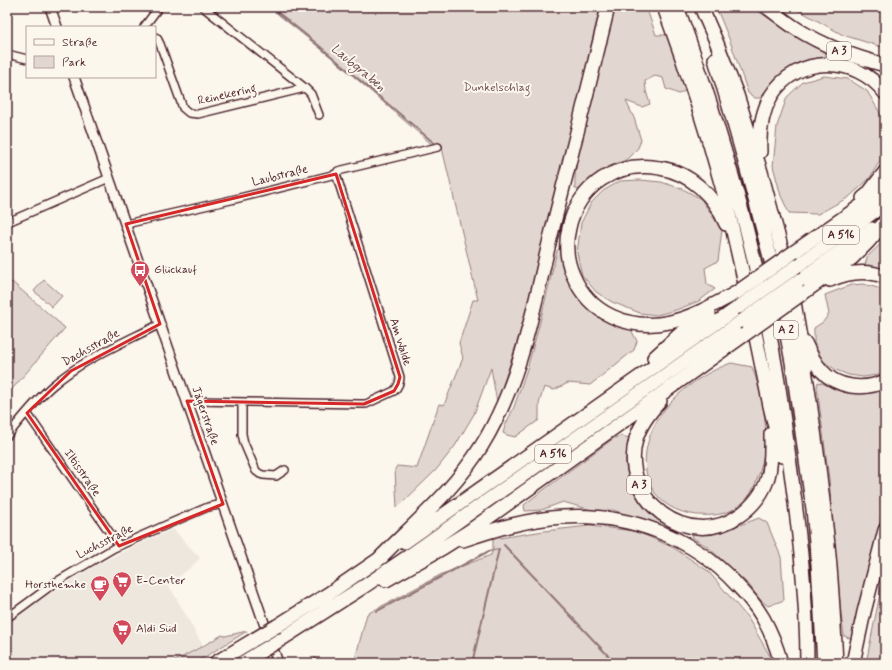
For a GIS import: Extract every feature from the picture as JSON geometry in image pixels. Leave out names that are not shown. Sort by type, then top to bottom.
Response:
[{"type":"highway","points":[[376,562],[402,535],[434,506],[459,477],[473,458],[496,420],[507,394],[520,358],[535,301],[608,7]]},
{"type":"highway","points":[[664,7],[684,63],[724,192],[770,406],[797,518]]},
{"type":"highway","name":"A 2","points":[[677,7],[700,71],[724,148],[758,279],[783,409],[797,518],[804,590],[807,663]]},
{"type":"highway","name":"A 2","points":[[697,7],[705,27],[757,203],[778,288],[792,362],[813,509],[824,663]]},
{"type":"highway","points":[[701,7],[737,95],[761,172],[790,281],[811,405],[823,494],[836,663]]},
{"type":"highway","name":"A 3","points":[[766,7],[796,29],[816,40],[841,52],[885,65]]},
{"type":"highway","points":[[761,172],[759,140],[763,114],[771,97],[777,89],[794,74],[816,66],[843,66],[861,72],[869,77],[885,93]]},
{"type":"highway","points":[[736,293],[700,312],[664,323],[637,324],[614,318],[600,310],[587,298],[576,282],[567,257],[566,241],[570,223],[576,208],[593,186],[604,178],[618,171],[632,167],[644,166],[670,170],[697,184],[715,203],[738,253]]},
{"type":"highway","points":[[824,231],[868,194],[885,172]]},
{"type":"highway","points":[[623,388],[680,334],[885,189]]},
{"type":"highway","name":"A 516","points":[[215,663],[277,626],[376,562],[885,204]]},
{"type":"highway","points":[[803,294],[852,258],[868,242],[885,221]]},
{"type":"highway","name":"A 516","points":[[242,663],[363,587],[420,548],[885,221]]},
{"type":"highway","points":[[803,294],[831,279],[852,272],[867,272],[885,277]]},
{"type":"highway","name":"A 3","points":[[770,406],[770,468],[765,485],[756,500],[744,512],[726,522],[708,527],[697,527],[685,525],[668,518],[651,505],[639,486],[636,478],[634,462],[636,441],[643,424],[659,402],[678,383],[803,294]]},
{"type":"highway","points":[[799,332],[820,369],[833,379],[844,384],[857,387],[873,386],[885,381]]},
{"type":"highway","points":[[363,587],[387,580],[468,532],[678,383]]},
{"type":"highway","points":[[444,547],[502,527],[530,521],[572,516],[598,517],[625,521],[651,528],[694,548],[716,564],[732,579],[755,606],[763,618],[782,663]]},
{"type":"highway","points":[[853,663],[864,612],[885,530]]},
{"type":"street","points":[[50,7],[57,26]]},
{"type":"street","points":[[145,26],[159,7]]},
{"type":"street","points":[[203,7],[305,88],[311,94],[320,115]]},
{"type":"street","name":"Reinekering","points":[[156,38],[159,41],[182,108],[189,113],[198,114],[305,88]]},
{"type":"street","points":[[7,54],[26,59]]},
{"type":"street","name":"Jägerstraße","points":[[74,78],[278,663]]},
{"type":"street","name":"Laubstraße","points":[[126,224],[336,174],[338,171],[438,147]]},
{"type":"street","name":"Am Walde","points":[[188,403],[195,401],[364,404],[394,391],[400,376],[336,174]]},
{"type":"street","points":[[8,222],[109,178]]},
{"type":"street","name":"Dachsstraße","points":[[7,436],[51,387],[84,362],[160,324]]},
{"type":"street","points":[[242,402],[242,434],[244,443],[256,471],[263,476],[276,476],[285,470]]},
{"type":"street","name":"Iltisstraße","points":[[27,413],[119,546]]},
{"type":"street","name":"Luchsstraße","points":[[7,618],[56,582],[119,546],[208,507],[223,504]]},
{"type":"highlighted area","points":[[336,174],[400,377],[394,391],[364,404],[187,401],[223,504],[119,546],[27,413],[71,371],[160,324],[126,224]]},
{"type":"shaded area","points":[[173,529],[200,558],[168,585],[203,646],[171,663],[7,663],[7,624],[25,610],[98,564]]},
{"type":"green space","name":"Dunkelschlag","points":[[269,7],[600,7],[524,321],[497,403],[491,368],[474,414],[455,446],[436,470],[397,508],[395,469],[397,466],[417,468],[439,404],[444,405],[463,358],[459,343],[473,300],[478,300],[442,148],[437,149],[336,61]]},
{"type":"green space","points":[[615,7],[646,7],[656,35],[669,35],[687,90],[679,94],[666,89],[663,78],[655,76],[645,81],[650,104],[642,107],[626,101],[634,118],[641,140],[638,148],[627,159],[613,167],[581,191],[575,188],[575,174],[598,68]]},
{"type":"green space","points":[[716,7],[751,7],[786,29],[825,48],[826,59],[764,98],[755,98],[748,93],[730,41]]},
{"type":"green space","points":[[793,7],[885,7],[885,48],[843,35]]},
{"type":"green space","points":[[824,76],[848,79],[867,91],[885,125],[884,154],[869,179],[849,197],[818,214],[789,213],[781,196],[773,166],[777,126],[787,97],[803,82]]},
{"type":"green space","points":[[640,180],[661,182],[683,189],[701,199],[722,230],[718,261],[705,268],[707,284],[715,289],[699,301],[676,310],[657,315],[640,313],[612,302],[596,292],[582,275],[577,253],[581,223],[591,203],[603,191],[620,181]]},
{"type":"green space","points":[[885,240],[885,270],[877,267],[865,266],[867,257]]},
{"type":"green space","points":[[561,246],[588,307],[604,320],[630,328],[637,341],[634,350],[590,385],[568,383],[554,390],[544,387],[539,404],[539,420],[515,437],[507,435],[503,433],[505,426],[514,407],[527,369],[557,251]]},
{"type":"green space","points":[[44,280],[62,296],[52,307],[34,291]]},
{"type":"green space","points":[[12,282],[65,328],[7,395],[7,288]]},
{"type":"green space","points":[[863,284],[878,288],[885,292],[885,374],[863,377],[849,375],[836,370],[823,361],[814,343],[814,328],[823,322],[829,314],[825,295],[851,285]]},
{"type":"green space","points":[[731,363],[752,367],[762,400],[766,435],[760,471],[754,487],[748,497],[736,508],[722,514],[713,515],[698,515],[682,512],[669,506],[659,498],[652,488],[647,475],[645,462],[651,433],[664,410],[684,390],[706,374]]},
{"type":"green space","points":[[818,382],[834,388],[845,390],[885,386],[885,499],[857,627],[853,637],[849,638],[844,636],[841,614],[829,479],[817,387]]},
{"type":"green space","points":[[622,436],[629,438],[626,457],[628,476],[636,493],[662,520],[659,526],[613,510],[595,511],[563,502],[541,510],[525,511],[524,505],[534,497],[614,438]]},
{"type":"green space","points":[[759,518],[767,523],[781,557],[784,600],[768,606],[758,598],[750,586],[708,547],[693,538],[692,533],[726,529]]},
{"type":"green space","points":[[589,526],[636,531],[674,548],[708,571],[748,618],[774,663],[354,663],[367,614],[442,574],[491,555],[493,539]]},
{"type":"green space","points":[[885,569],[885,663],[866,663]]},
{"type":"green space","points":[[247,631],[195,663],[171,663],[222,635],[225,636]]},
{"type":"waterway","name":"Laubgraben","points":[[271,7],[434,143]]},
{"type":"waterway","points":[[504,545],[615,663]]},
{"type":"waterway","points":[[377,611],[489,551],[499,549],[472,663]]},
{"type":"waterway","points":[[315,658],[318,663]]},
{"type":"place","name":"Glückauf","points":[[140,287]]},
{"type":"place","name":"E-Center","points":[[122,598]]},
{"type":"place","name":"Horsthemke","points":[[100,602]]},
{"type":"place","name":"Aldi Süd","points":[[122,646]]}]
